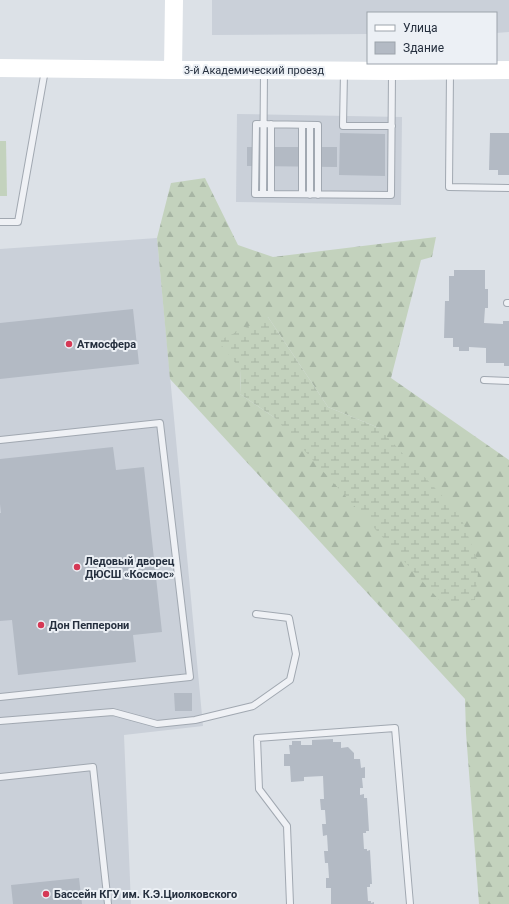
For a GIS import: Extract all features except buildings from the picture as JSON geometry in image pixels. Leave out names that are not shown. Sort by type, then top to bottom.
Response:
[{"type":"street","points":[[173,70],[174,0]]},
{"type":"street","name":"3-й Академический проезд","points":[[0,68],[392,71],[509,70]]},
{"type":"lane","points":[[0,222],[18,222],[46,69]]},
{"type":"lane","points":[[263,194],[264,70]]},
{"type":"lane","points":[[344,70],[343,126],[392,126]]},
{"type":"lane","points":[[450,70],[449,187],[509,188]]},
{"type":"lane","points":[[318,195],[318,125],[256,124],[255,194],[310,195],[318,195],[391,195],[392,71]]},
{"type":"lane","points":[[271,124],[271,194]]},
{"type":"lane","points":[[302,125],[302,194]]},
{"type":"lane","points":[[310,125],[310,195]]},
{"type":"lane","points":[[484,380],[509,381]]},
{"type":"lane","points":[[0,440],[160,423],[190,677],[0,696]]},
{"type":"lane","points":[[0,721],[113,712],[157,724],[195,720],[253,706],[290,680],[296,654],[289,618],[256,614]]},
{"type":"lane","points":[[290,904],[287,826],[260,789],[257,738],[395,728],[410,904]]},
{"type":"lane","points":[[0,777],[93,767],[108,904]]},
{"type":"shaded area","points":[[212,0],[509,0],[509,32],[497,33],[497,12],[367,12],[367,34],[212,35]]},
{"type":"shaded area","points":[[237,114],[402,117],[401,205],[236,202]]},
{"type":"shaded area","points":[[157,238],[203,726],[124,735],[131,904],[0,904],[0,249]]},
{"type":"green space","points":[[0,141],[6,141],[7,196],[0,196]]},
{"type":"green space","points":[[205,178],[238,245],[273,257],[436,237],[432,257],[421,260],[391,378],[509,460],[509,904],[479,904],[466,733],[465,699],[170,379],[157,238],[171,183]],"holes":[[[268,317],[328,407],[379,428],[275,418],[240,394],[241,370]]]},
{"type":"green space","points":[[268,317],[328,407],[379,428],[460,515],[479,564],[475,600],[441,602],[275,418],[240,394],[241,370],[218,341]]},
{"type":"place","name":"Атмосфера","points":[[69,344]]},
{"type":"place","name":"Ледовый дворец ДЮСШ «Космос»","points":[[77,567]]},
{"type":"place","name":"Дон Пепперони","points":[[41,625]]},
{"type":"place","name":"Бассейн КГУ им. К.Э.Циолковского","points":[[46,894]]}]
